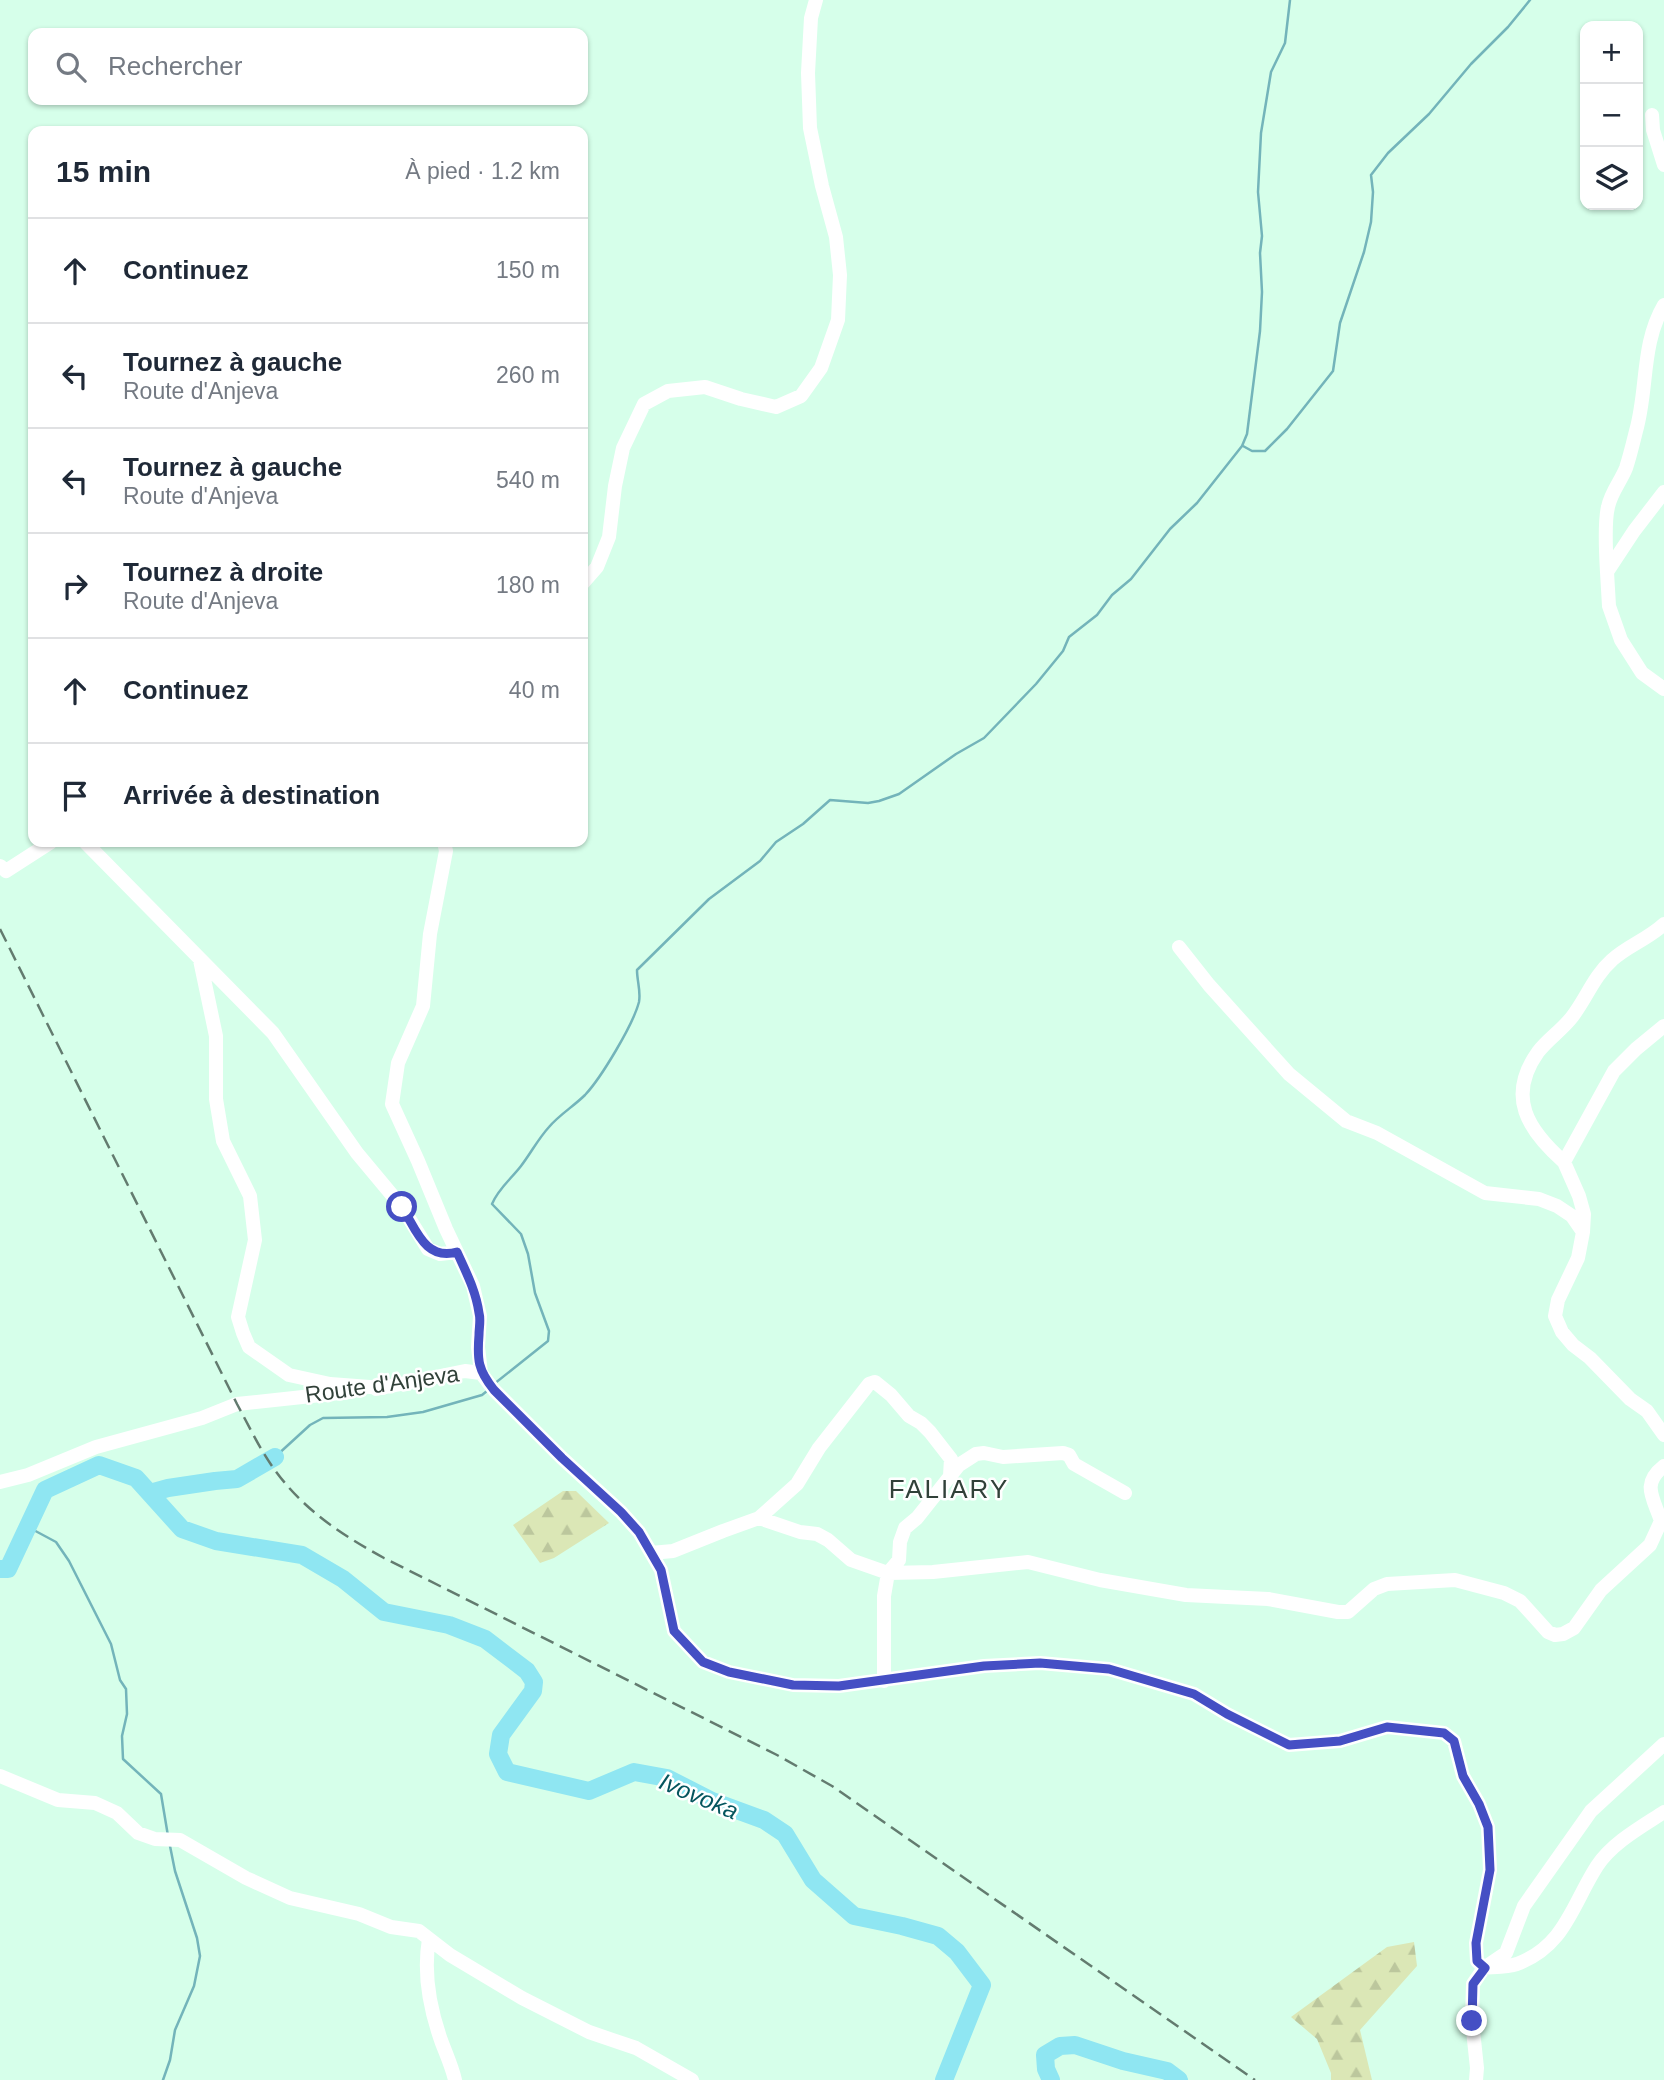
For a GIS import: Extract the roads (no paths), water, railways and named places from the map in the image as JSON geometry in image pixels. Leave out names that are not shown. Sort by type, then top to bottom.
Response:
[{"type":"street","points":[[588,577],[597,567],[609,537],[623,448],[644,404],[668,391],[705,387],[776,407],[801,396],[821,368],[838,320],[840,275],[836,237],[821,186],[810,128],[808,73],[811,18],[816,0]]},
{"type":"street","points":[[1652,116],[1653,130],[1664,165]]},
{"type":"street","points":[[1664,305],[1654,322],[1647,352],[1645,391],[1626,468],[1607,508],[1609,606],[1621,639],[1642,673],[1664,689]]},
{"type":"street","points":[[1607,572],[1640,521],[1664,492]]},
{"type":"street","points":[[0,866],[6,871],[43,847]]},
{"type":"street","points":[[90,847],[273,1033],[357,1153],[402,1207],[428,1249],[440,1254],[457,1252]]},
{"type":"street","points":[[445,847],[430,934],[423,1006],[398,1063],[392,1104],[473,1286],[480,1316],[478,1346],[483,1376]]},
{"type":"street","points":[[1664,924],[1612,960],[1601,972],[1572,1017],[1538,1052],[1524,1080],[1522,1105],[1535,1134],[1563,1162],[1579,1196],[1584,1214],[1578,1258],[1558,1300],[1555,1316],[1562,1332],[1573,1345],[1590,1358],[1630,1399],[1647,1411],[1664,1435]]},
{"type":"street","points":[[1179,947],[1209,985],[1289,1074],[1346,1121],[1377,1133],[1485,1193],[1539,1199],[1557,1206],[1572,1216],[1583,1232]]},
{"type":"street","points":[[200,958],[216,1036],[216,1099],[223,1141],[250,1196],[254,1240],[238,1317],[243,1333],[249,1347],[289,1375],[330,1384],[383,1388]]},
{"type":"street","points":[[1563,1162],[1614,1071],[1664,1026]]},
{"type":"street","points":[[448,1374],[468,1359],[478,1346]]},
{"type":"street","name":"Route d'Anjeva","points":[[0,1482],[28,1475],[96,1447],[202,1418],[237,1404],[383,1388],[465,1371],[483,1376],[494,1390],[639,1532],[661,1570],[674,1631],[703,1662],[729,1672],[793,1685],[839,1686],[998,1665],[1040,1663],[1109,1669],[1194,1694],[1289,1745],[1340,1741],[1387,1727],[1444,1733],[1454,1741],[1463,1776],[1488,1827],[1490,1870],[1476,1943],[1477,1961],[1485,1968]]},
{"type":"street","points":[[651,1553],[673,1551],[759,1518],[797,1484],[819,1448],[869,1384],[875,1382],[891,1395],[909,1416],[921,1423],[951,1458],[950,1476]]},
{"type":"street","points":[[884,1681],[884,1596],[888,1573],[899,1560],[900,1542],[905,1528],[917,1518],[959,1465],[976,1454],[1003,1457],[1063,1453],[1069,1455],[1074,1464],[1125,1493]]},
{"type":"street","points":[[759,1518],[800,1532],[817,1534],[851,1560],[888,1573],[933,1572],[1028,1562],[1100,1580],[1186,1595],[1268,1599],[1348,1612],[1374,1589],[1387,1584],[1455,1580],[1504,1592],[1520,1601],[1548,1632],[1555,1635],[1574,1628],[1601,1590],[1650,1545],[1661,1521],[1649,1484],[1653,1475],[1664,1466]]},
{"type":"street","points":[[1476,2080],[1471,2003],[1473,1984],[1485,1968],[1506,1953],[1524,1906],[1591,1811],[1664,1744]]},
{"type":"street","points":[[0,1776],[58,1800],[95,1803],[117,1813],[138,1833],[155,1839],[180,1840],[246,1878],[290,1898],[359,1914],[391,1927],[419,1931],[482,1976],[522,1998],[589,2032],[636,2048],[692,2080]]},
{"type":"street","points":[[1485,1968],[1515,1964],[1542,1951],[1566,1925],[1597,1865],[1615,1846],[1664,1812]]},
{"type":"street","points":[[429,1939],[426,1980],[454,2080]]},
{"type":"waterway","points":[[494,1384],[548,1341],[549,1331],[535,1293],[528,1254],[521,1234],[492,1204],[545,1132],[557,1118],[585,1095],[608,1064],[636,1012],[640,994],[637,970],[709,899],[760,861],[776,842],[803,824],[830,800],[868,803],[899,794],[984,738],[1036,684],[1063,651],[1069,637],[1097,615],[1112,595],[1131,579],[1242,446],[1247,434],[1260,331],[1262,236],[1258,192],[1261,133],[1271,72],[1285,43],[1290,0]]},
{"type":"waterway","points":[[1243,446],[1252,451],[1265,451],[1287,429],[1333,371],[1340,323],[1364,252],[1371,222],[1371,175],[1388,153],[1429,114],[1530,0]]},
{"type":"waterway","points":[[275,1457],[310,1425],[323,1418],[387,1417],[423,1412],[482,1395],[487,1391]]},
{"type":"waterway","points":[[150,1493],[237,1479],[275,1457]]},
{"type":"waterway","name":"Ivovoka","points":[[0,1569],[8,1569],[45,1490],[99,1465],[136,1478],[182,1529],[216,1541],[302,1555],[343,1579],[384,1612],[449,1625],[485,1639],[527,1671],[534,1682],[533,1691],[501,1735],[498,1754],[507,1772],[589,1791],[634,1772],[667,1778],[712,1801],[764,1820],[785,1834],[813,1880],[854,1916],[938,1936],[957,1952],[982,1985],[944,2080]]},
{"type":"waterway","points":[[28,1527],[56,1542],[69,1561],[111,1644],[120,1680],[126,1689],[123,1759],[161,1794],[168,1836]]},
{"type":"waterway","points":[[163,2080],[170,2060],[175,2030],[194,1986],[200,1956],[170,1846]]},
{"type":"waterway","name":"Ivovoka","points":[[1051,2080],[1046,2069],[1045,2055],[1060,2046],[1075,2045],[1123,2061],[1167,2071],[1179,2080]]},
{"type":"railway","points":[[0,929],[253,1435],[283,1481],[322,1519],[384,1558],[777,1755],[832,1786],[1255,2080]]},
{"type":"district","name":"FALIARY","points":[[949,1489]]}]
